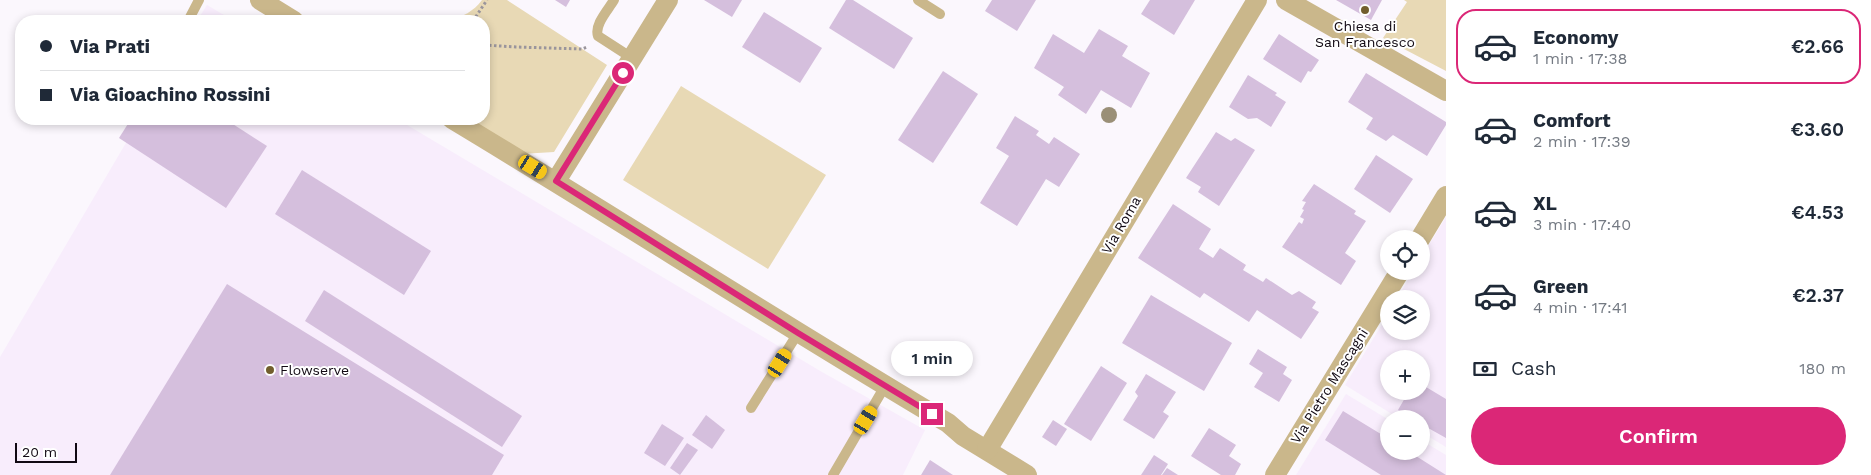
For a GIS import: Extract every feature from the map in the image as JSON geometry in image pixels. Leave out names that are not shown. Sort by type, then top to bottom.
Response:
[{"type":"street","points":[[260,0],[284,15]]},
{"type":"street","points":[[556,181],[668,0]]},
{"type":"street","name":"Via Roma","points":[[986,450],[1257,0]]},
{"type":"street","points":[[1286,0],[1446,90]]},
{"type":"street","points":[[462,125],[556,181],[798,333],[948,423],[963,436],[1027,475]]},
{"type":"street","points":[[1425,230],[1446,196]]},
{"type":"street","name":"Via Pietro Mascagni","points":[[1275,475],[1394,280]]},
{"type":"lane","points":[[191,15],[199,0]]},
{"type":"lane","points":[[614,0],[596,32],[602,40],[632,58]]},
{"type":"lane","points":[[918,0],[940,14]]},
{"type":"lane","points":[[751,408],[798,333]]},
{"type":"lane","points":[[833,475],[885,386]]},
{"type":"path","points":[[478,15],[487,0]]},
{"type":"path","points":[[490,46],[582,49],[602,40]]},
{"type":"shaded area","points":[[482,0],[507,0],[607,65],[554,152],[521,154],[475,125],[490,125],[490,15],[463,15],[475,8]]},
{"type":"shaded area","points":[[1404,0],[1446,0],[1446,71],[1383,38],[1407,2]]},
{"type":"shaded area","points":[[207,5],[224,15],[201,15]]},
{"type":"shaded area","points":[[681,86],[826,175],[768,269],[623,180]]},
{"type":"shaded area","points":[[136,125],[407,125],[822,372],[925,430],[903,475],[0,475],[0,357]]},
{"type":"shaded area","points":[[1446,217],[1446,447],[1430,437],[1430,410],[1385,410],[1345,385],[1380,328],[1380,340],[1430,340],[1430,290],[1402,290],[1408,280],[1430,280],[1430,243]]},
{"type":"shaded area","points":[[1346,394],[1380,415],[1380,460],[1430,460],[1430,445],[1446,455],[1446,475],[1296,475]]},
{"type":"building","points":[[555,0],[570,0],[566,7]]},
{"type":"building","points":[[704,0],[742,0],[732,17]]},
{"type":"building","points":[[846,0],[853,0],[913,38],[894,69],[829,28]]},
{"type":"building","points":[[992,0],[1036,0],[1017,31],[985,11]]},
{"type":"building","points":[[1150,0],[1195,0],[1174,35],[1141,14]]},
{"type":"building","name":"Chiesa di San Francesco","points":[[1336,0],[1382,0],[1371,20]]},
{"type":"building","points":[[764,12],[822,48],[800,83],[742,47]]},
{"type":"building","points":[[1099,29],[1128,46],[1122,56],[1150,73],[1131,108],[1101,90],[1086,114],[1058,95],[1064,87],[1034,68],[1053,34],[1084,53]]},
{"type":"building","points":[[1279,34],[1319,60],[1311,72],[1308,71],[1301,83],[1263,59]]},
{"type":"building","points":[[943,71],[978,94],[933,163],[898,140]]},
{"type":"building","points":[[1366,73],[1446,122],[1427,156],[1393,135],[1386,141],[1366,129],[1373,118],[1348,102]]},
{"type":"building","points":[[1248,75],[1277,93],[1275,95],[1286,102],[1271,127],[1257,118],[1248,119],[1229,107]]},
{"type":"building","points":[[1015,116],[1039,131],[1036,135],[1049,144],[1054,137],[1080,154],[1059,187],[1046,179],[1017,226],[980,203],[1009,156],[996,148]]},
{"type":"building","points":[[127,125],[234,125],[267,146],[226,208],[119,138]]},
{"type":"building","points":[[1216,132],[1231,141],[1235,138],[1255,150],[1219,206],[1198,192],[1201,187],[1186,178]]},
{"type":"building","points":[[1376,155],[1413,179],[1390,213],[1354,189]]},
{"type":"building","points":[[302,170],[431,251],[404,295],[275,214]]},
{"type":"building","points":[[1314,184],[1356,211],[1354,214],[1366,221],[1345,253],[1356,261],[1341,285],[1282,247],[1299,222],[1302,224],[1304,219],[1300,217],[1306,202],[1302,201]]},
{"type":"building","points":[[1173,204],[1211,229],[1199,249],[1213,258],[1220,248],[1246,265],[1243,270],[1263,282],[1266,278],[1292,295],[1299,291],[1316,302],[1312,308],[1319,312],[1301,339],[1257,310],[1249,322],[1204,293],[1200,298],[1138,258]]},
{"type":"building","name":"Flowserve","points":[[227,284],[504,455],[492,475],[110,475]]},
{"type":"building","points":[[324,290],[522,416],[502,447],[305,321]]},
{"type":"building","points":[[1151,295],[1232,343],[1204,391],[1122,343]]},
{"type":"building","points":[[1258,349],[1287,367],[1283,374],[1292,380],[1279,402],[1254,387],[1263,373],[1249,364]]},
{"type":"building","points":[[1101,366],[1127,383],[1091,441],[1064,424]]},
{"type":"building","points":[[1146,374],[1176,392],[1163,412],[1169,416],[1154,439],[1123,420],[1138,396],[1135,392]]},
{"type":"building","points":[[1430,389],[1446,399],[1446,438],[1430,429],[1430,410],[1398,410],[1404,400],[1430,400]]},
{"type":"building","points":[[1343,411],[1380,434],[1380,460],[1422,460],[1446,475],[1381,475],[1325,440]]},
{"type":"building","points":[[706,415],[725,430],[712,449],[692,435]]},
{"type":"building","points":[[1053,420],[1067,429],[1056,446],[1042,437]]},
{"type":"building","points":[[662,424],[684,438],[665,466],[644,453]]},
{"type":"building","points":[[1209,428],[1236,445],[1229,456],[1241,464],[1235,475],[1221,475],[1191,456]]},
{"type":"building","points":[[687,443],[698,450],[680,475],[670,468]]},
{"type":"building","points":[[1154,455],[1168,464],[1161,475],[1141,475]]},
{"type":"building","points":[[930,460],[953,475],[921,475]]},
{"type":"building","points":[[1167,468],[1178,475],[1162,475]]},
{"type":"place","name":"Chiesa di San Francesco","points":[[1365,10]]},
{"type":"place","name":"Flowserve","points":[[270,370]]},
{"type":"route","points":[[623,73],[556,181],[798,333],[932,414]]}]
